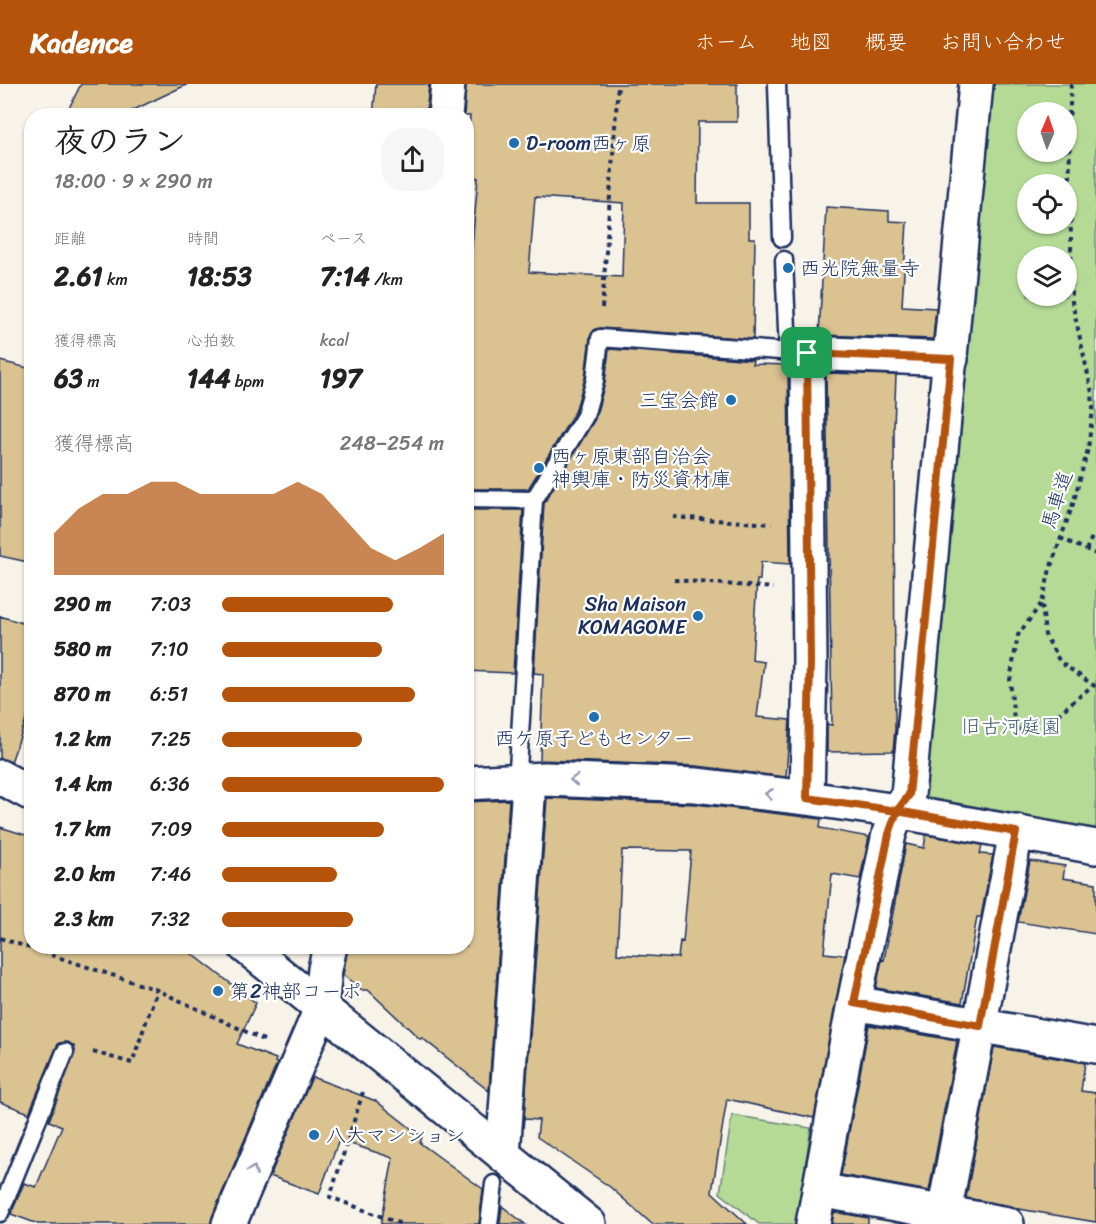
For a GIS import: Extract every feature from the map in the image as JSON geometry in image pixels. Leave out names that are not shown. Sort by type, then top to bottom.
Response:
[{"type":"street","points":[[446,108],[448,84]]},
{"type":"street","points":[[813,1224],[854,1003],[889,834],[897,811],[909,795],[976,84]]},
{"type":"street","points":[[807,798],[810,591],[798,353],[951,359]]},
{"type":"street","points":[[0,777],[24,790]]},
{"type":"street","points":[[474,783],[545,779],[696,785],[897,811],[1096,847]]},
{"type":"street","points":[[499,1169],[528,799],[525,781]]},
{"type":"street","points":[[943,1218],[1016,832]]},
{"type":"street","points":[[255,954],[321,1008],[499,1169],[589,1224]]},
{"type":"street","points":[[239,1217],[321,1008],[328,954]]},
{"type":"street","points":[[854,1003],[1096,1046]]},
{"type":"street","points":[[819,1190],[943,1218],[1007,1224]]},
{"type":"lane","points":[[777,84],[782,238]]},
{"type":"lane","points":[[525,781],[518,770],[534,500],[585,416],[595,380],[600,338],[798,353],[784,260]]},
{"type":"lane","points":[[474,499],[534,500]]},
{"type":"lane","points":[[0,1213],[65,1052]]},
{"type":"lane","points":[[489,1224],[499,1169]]},
{"type":"path","points":[[600,338],[618,84]]},
{"type":"path","name":"馬車道","points":[[1071,84],[1069,124],[1072,302],[1094,393],[1088,449],[1050,569],[1042,603],[1045,635],[1060,662],[1094,687]]},
{"type":"path","points":[[673,517],[808,527]]},
{"type":"path","points":[[1086,550],[1092,537]]},
{"type":"path","points":[[1060,538],[1096,554]]},
{"type":"path","points":[[674,580],[810,591]]},
{"type":"path","points":[[1042,603],[1018,635],[1010,680],[1015,730],[1054,717],[1094,687]]},
{"type":"path","points":[[0,938],[24,946]]},
{"type":"path","points":[[48,954],[157,990],[301,1058]]},
{"type":"path","points":[[65,1052],[68,1045],[132,1063],[157,990]]},
{"type":"path","points":[[366,1082],[330,1197],[402,1224]]},
{"type":"green space","name":"旧古河庭園","points":[[985,84],[1096,84],[1096,829],[917,799]]},
{"type":"green space","points":[[732,1115],[811,1128],[796,1224],[759,1224],[720,1193]]},
{"type":"building","points":[[81,84],[188,84],[138,108],[69,108]]},
{"type":"building","points":[[376,84],[429,84],[427,108],[374,108]]},
{"type":"building","points":[[466,84],[737,84],[737,122],[698,122],[697,203],[749,203],[749,238],[755,238],[753,339],[595,329],[590,337],[585,378],[575,412],[528,489],[474,489],[474,223],[478,178],[474,177],[474,108],[464,108]],"holes":[[[535,197],[624,203],[622,277],[529,272]]]},
{"type":"building","points":[[826,207],[889,211],[889,221],[907,222],[902,306],[936,308],[933,339],[819,335]]},
{"type":"building","points":[[609,349],[753,360],[752,364],[788,365],[790,564],[761,562],[760,580],[757,580],[752,660],[764,662],[757,717],[790,720],[786,777],[697,766],[540,760],[543,674],[534,673],[544,503],[595,419],[605,383]]},
{"type":"building","points":[[0,361],[24,367],[24,561],[0,556]]},
{"type":"building","points":[[826,373],[896,375],[894,427],[895,729],[893,751],[827,752],[827,724],[832,725]]},
{"type":"building","points":[[474,510],[523,510],[513,673],[474,671]]},
{"type":"building","points":[[0,616],[24,624],[24,725],[11,762],[0,758]]},
{"type":"building","points":[[547,798],[695,804],[805,817],[821,819],[820,828],[869,837],[860,879],[832,874],[824,953],[845,955],[814,1118],[727,1099],[712,1192],[747,1224],[652,1224],[610,1187],[537,1137],[539,1120],[524,1119]],"holes":[[[622,850],[691,851],[683,942],[680,941],[678,958],[617,954]]]},
{"type":"building","points":[[509,800],[489,1091],[422,1038],[420,1039],[368,990],[362,990],[343,975],[347,954],[474,954],[474,802]]},
{"type":"building","points":[[0,827],[24,834],[24,954],[192,954],[256,1003],[237,1044],[276,1059],[277,1063],[211,1224],[38,1224],[11,1214],[24,1183],[36,1187],[62,1126],[49,1121],[75,1051],[74,1046],[68,1042],[59,1043],[29,1113],[0,1102]]},
{"type":"building","points":[[926,835],[982,845],[980,854],[993,855],[981,917],[977,917],[962,1003],[876,988],[882,959],[884,960],[906,844],[924,848]]},
{"type":"building","points":[[1030,861],[1065,866],[1063,878],[1096,883],[1096,934],[1018,922]]},
{"type":"building","points":[[869,1025],[957,1041],[929,1191],[841,1175]]},
{"type":"building","points":[[994,1047],[1085,1063],[1081,1091],[1096,1093],[1096,1222],[966,1198]]},
{"type":"building","points":[[312,1077],[376,1101],[422,1137],[420,1143],[483,1189],[479,1224],[381,1224],[393,1158],[339,1140],[319,1194],[270,1176]]},
{"type":"building","points":[[502,1206],[525,1224],[500,1224]]},
{"type":"building","points":[[834,1212],[868,1218],[868,1224],[832,1224]]},
{"type":"place","name":"D-room西ヶ原","points":[[514,143]]},
{"type":"place","name":"西光院無量寺","points":[[788,268]]},
{"type":"place","name":"三宝会館","points":[[731,400]]},
{"type":"place","name":"西ヶ原東部自治会 神輿庫・防災資材庫","points":[[539,468]]},
{"type":"place","name":"Sha Maison KOMAGOME","points":[[698,616]]},
{"type":"place","name":"西ケ原子どもセンター","points":[[594,717]]},
{"type":"place","name":"第2神部コーポ","points":[[218,991]]},
{"type":"place","name":"八大マンション","points":[[314,1135]]},
{"type":"route","points":[[807,353],[810,662],[807,798],[897,811],[889,834],[854,1003],[980,1026],[1016,832],[897,811],[909,795],[951,359],[807,353]]}]
